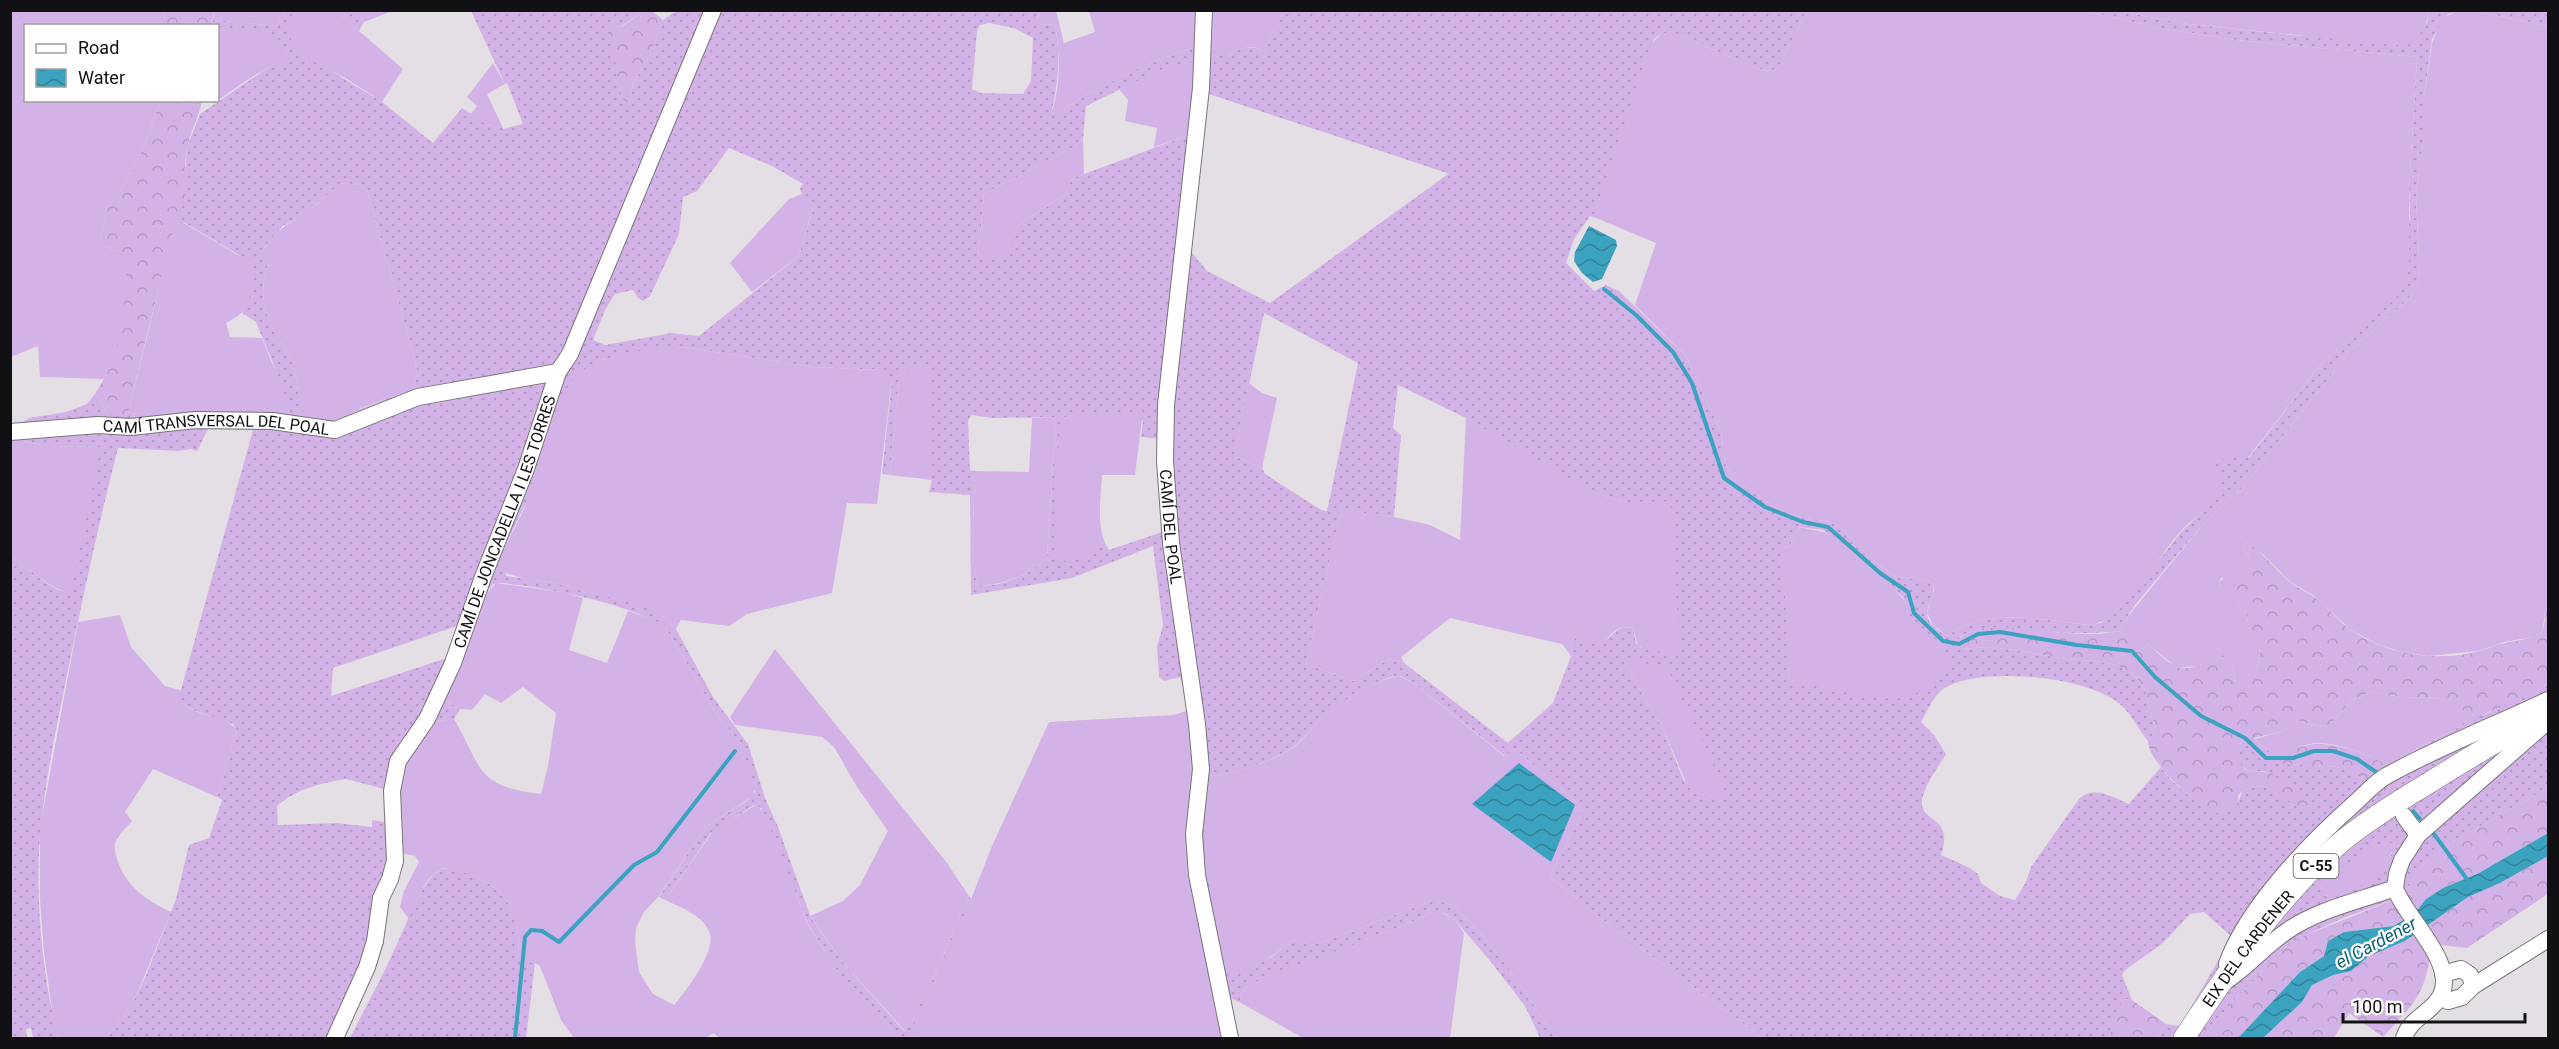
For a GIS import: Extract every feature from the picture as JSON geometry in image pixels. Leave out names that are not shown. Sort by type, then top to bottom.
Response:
[{"type":"main road","name":"EIX DEL CARDENER","points":[[2494,742],[2548,701]]},
{"type":"main road","name":"EIX DEL CARDENER","points":[[2184,1038],[2220,984],[2298,883],[2341,843],[2398,802],[2494,742],[2548,712]]},
{"type":"street","name":"CAMÍ DE JONCADELLA I LES TORRES","points":[[335,1038],[373,950],[381,898],[395,861],[392,791],[398,761],[427,719],[453,663],[483,577],[526,469],[558,372],[570,354],[645,178],[712,10]]},
{"type":"street","name":"CAMÍ DEL POAL","points":[[1204,10],[1201,88],[1166,405],[1166,461],[1171,543],[1197,724],[1201,769],[1194,834],[1197,875],[1230,1038]]},
{"type":"street","name":"CAMÍ TRANSVERSAL DEL POAL","points":[[10,432],[98,425],[131,427],[195,420],[272,421],[335,429],[418,397],[558,372]]},
{"type":"street","points":[[2220,984],[2235,945],[2281,878],[2328,826],[2385,776],[2548,701]]},
{"type":"street","points":[[2404,1038],[2410,1024],[2440,997],[2443,974],[2435,954],[2396,892],[2397,874],[2402,860],[2418,835],[2548,721]]},
{"type":"street","points":[[2379,782],[2390,797]]},
{"type":"street","points":[[2404,816],[2418,835]]},
{"type":"street","points":[[2220,984],[2244,969],[2286,931],[2324,911],[2396,892]]},
{"type":"street","points":[[2440,997],[2448,1001],[2462,997],[2474,986],[2548,939]]},
{"type":"street","points":[[2443,974],[2461,969],[2470,975],[2474,986]]},
{"type":"green space","points":[[11,10],[163,11],[166,24],[24,24],[24,102],[160,102],[144,147],[124,185],[107,208],[99,245],[119,251],[128,259],[119,336],[111,366],[104,379],[40,377],[38,346],[11,357]]},
{"type":"green space","points":[[214,10],[285,11],[277,26],[213,20]]},
{"type":"green space","points":[[297,10],[336,11],[403,69],[382,102],[313,60],[293,43],[289,33],[290,22]]},
{"type":"green space","points":[[348,10],[392,11],[364,22]]},
{"type":"green space","points":[[1213,10],[1285,11],[1269,39],[1265,55],[1260,50],[1250,47],[1224,56],[1214,51]]},
{"type":"green space","points":[[2429,10],[2422,32],[2414,41],[2405,46],[2188,24],[2118,11]]},
{"type":"green space","points":[[2460,10],[2548,26],[2548,600],[2542,631],[2538,636],[2504,642],[2478,651],[2428,656],[2402,652],[2377,644],[2351,630],[2313,595],[2290,582],[2264,555],[2246,542],[2243,547],[2253,565],[2251,575],[2241,578],[2221,578],[2219,582],[2220,589],[2237,600],[2244,608],[2251,633],[2260,648],[2257,670],[2246,690],[2239,689],[2236,685],[2230,660],[2222,655],[2195,666],[2178,668],[2137,636],[2120,631],[2125,620],[2204,523],[2242,488],[2350,351],[2404,303],[2420,284],[2416,193],[2424,136],[2424,98],[2432,43],[2442,18]]},
{"type":"green space","points":[[2541,10],[2548,12],[2548,26],[2475,11]]},
{"type":"green space","points":[[163,11],[214,11],[212,24],[166,24]]},
{"type":"green space","points":[[285,11],[297,11],[293,14],[333,72],[382,102],[433,143],[462,108],[490,126],[502,126],[503,129],[523,124],[507,83],[505,84],[471,11],[643,11],[622,26],[610,27],[622,98],[632,101],[630,96],[633,84],[650,55],[663,20],[676,11],[1041,11],[1037,18],[1040,24],[1055,25],[1057,36],[1058,70],[1051,114],[1057,113],[1107,84],[1159,59],[1196,47],[1197,11],[1213,11],[1214,51],[1229,55],[1248,47],[1257,48],[1265,54],[1269,39],[1285,11],[1807,11],[1779,67],[1771,71],[1756,68],[1674,33],[1662,33],[1654,39],[1596,210],[1596,218],[1590,216],[1574,239],[1566,263],[1594,291],[1606,285],[1619,291],[1686,356],[1721,432],[1725,463],[1733,479],[1778,509],[1800,517],[1831,522],[1841,528],[1872,559],[1896,577],[1927,580],[1933,584],[1927,616],[1936,628],[1947,636],[1980,621],[1998,618],[2034,618],[2089,625],[2101,623],[2145,578],[2181,532],[2209,506],[2214,462],[2227,458],[2249,458],[2320,365],[2397,296],[2410,216],[2409,188],[2417,57],[2236,40],[2164,29],[2085,11],[2118,11],[2188,24],[2302,36],[2427,23],[2429,11],[2460,11],[2448,14],[2432,39],[2424,98],[2424,136],[2416,193],[2420,284],[2404,303],[2350,351],[2242,488],[2204,523],[2135,605],[2120,631],[2065,633],[1992,628],[1981,629],[1960,637],[1962,649],[2012,650],[2116,665],[2132,674],[2145,690],[2155,731],[2148,741],[2121,705],[2106,695],[2085,687],[2062,681],[2011,676],[1965,680],[1939,692],[1921,722],[1934,735],[1946,754],[1932,776],[1922,800],[1926,813],[1944,832],[1941,855],[1970,868],[1978,874],[1981,883],[2000,896],[2015,900],[2026,882],[2031,867],[2079,799],[2085,795],[2104,794],[2129,804],[2161,767],[2188,795],[2221,814],[2238,804],[2242,791],[2261,785],[2311,812],[2278,778],[2267,772],[2243,768],[2233,755],[2238,743],[2247,745],[2256,753],[2276,763],[2340,768],[2362,779],[2386,770],[2423,745],[2456,729],[2473,715],[2486,714],[2548,684],[2548,788],[2443,847],[2422,866],[2409,886],[2395,899],[2341,919],[2288,945],[2234,1000],[2203,1038],[2157,1038],[2166,1024],[2180,1026],[2232,937],[2204,912],[2190,914],[2163,943],[2125,970],[2122,975],[2132,1000],[2125,999],[2108,1038],[1762,1038],[1587,908],[1550,876],[1581,816],[1582,809],[1577,803],[1515,749],[1505,756],[1415,684],[1399,676],[1391,677],[1370,686],[1335,709],[1319,721],[1297,744],[1283,753],[1230,773],[1207,777],[1269,959],[1293,940],[1317,944],[1432,901],[1442,901],[1455,907],[1482,935],[1507,966],[1556,1038],[1540,1038],[1525,1006],[1455,920],[1444,913],[1432,913],[1247,986],[1240,995],[1241,1003],[1230,998],[1239,1038],[1223,1038],[1187,871],[1185,836],[1190,807],[1189,710],[1180,677],[1164,681],[1159,677],[1157,647],[1163,625],[1153,546],[1072,578],[971,595],[970,495],[929,492],[932,480],[932,366],[899,379],[890,475],[882,474],[892,380],[881,370],[813,367],[683,347],[604,359],[578,375],[564,395],[548,435],[529,497],[497,562],[507,576],[556,583],[650,608],[661,614],[676,629],[713,697],[748,744],[765,798],[811,918],[844,964],[905,1032],[936,972],[969,896],[971,899],[913,1036],[921,1038],[900,1038],[836,969],[807,922],[761,808],[754,805],[711,833],[665,900],[659,897],[699,837],[713,822],[748,800],[755,792],[739,742],[715,712],[666,628],[652,620],[610,604],[561,592],[499,583],[493,584],[488,591],[444,699],[460,709],[454,719],[431,722],[401,853],[341,1038],[106,1038],[134,1001],[147,973],[176,899],[189,845],[209,838],[222,800],[217,797],[237,731],[233,724],[193,710],[182,703],[179,697],[253,430],[208,429],[197,451],[118,448],[68,670],[49,767],[41,827],[38,878],[41,934],[48,989],[59,1038],[33,1038],[31,1028],[26,1029],[27,1038],[11,1038],[11,556],[50,585],[64,592],[101,447],[47,446],[14,439],[11,444],[11,426],[18,425],[29,418],[66,412],[87,404],[95,394],[108,414],[191,412],[275,368],[256,322],[242,313],[250,294],[251,262],[185,223],[174,226],[183,202],[187,147],[200,114],[263,71],[281,62],[292,61],[281,42],[231,30],[219,31],[219,24],[212,24],[213,20],[277,26]],"holes":[[[989,23],[1014,28],[1033,38],[1031,81],[1023,94],[981,93],[972,89],[977,31],[980,25]],[[1135,82],[1186,136],[1071,179],[1067,193],[1019,225],[1013,236],[978,258],[984,194],[1076,146],[1083,139],[1086,106]],[[1209,94],[1448,174],[1270,303],[1207,271],[1188,248]],[[729,148],[772,166],[803,184],[800,188],[803,197],[814,204],[799,256],[699,336],[671,333],[605,345],[593,340],[605,310],[615,294],[633,290],[643,301],[650,296],[679,234],[683,197],[697,191]],[[341,183],[361,185],[368,193],[415,361],[417,373],[413,391],[390,397],[361,409],[307,417],[299,398],[293,364],[276,335],[265,309],[263,291],[268,264],[260,257],[265,246],[283,226],[306,213]],[[1264,313],[1358,363],[1327,511],[1321,510],[1265,474],[1262,468],[1234,456]],[[1398,385],[1466,418],[1593,492],[1623,502],[1641,648],[1636,643],[1633,628],[1627,627],[1618,629],[1599,641],[1575,638],[1572,640],[1571,656],[1553,703],[1508,743],[1404,663],[1389,659],[1353,681],[1306,664],[1341,511],[1394,517],[1401,435],[1393,428]],[[971,415],[993,418],[1056,417],[1047,558],[1025,574],[1006,582],[979,585],[973,547],[975,471],[970,470],[968,421]],[[1061,417],[1143,421],[1141,437],[1160,439],[1162,532],[1109,550],[1106,545],[1078,558]],[[1799,527],[1823,530],[1903,597],[1909,616],[1919,630],[1944,645],[1908,698],[1879,697],[1790,680],[1783,547],[1789,548]],[[457,626],[447,658],[331,696],[333,668]],[[1623,660],[1729,800],[1696,793],[1683,779],[1664,731]],[[346,779],[388,790],[385,822],[372,820],[372,827],[337,823],[278,825],[277,806],[285,800],[318,785]],[[2380,844],[2392,853],[2385,866],[2372,879],[2343,893],[2333,895],[2325,896],[2321,888],[2332,874]]]},
{"type":"green space","points":[[336,11],[348,11],[364,22],[359,31]]},
{"type":"green space","points":[[643,11],[652,11],[663,20],[650,55],[633,84],[630,96],[633,101],[626,102],[622,98],[609,27],[623,26]]},
{"type":"green space","points":[[1041,11],[1056,11],[1064,43],[1095,32],[1089,11],[1197,11],[1196,47],[1159,59],[1107,84],[1057,113],[1051,114],[1057,93],[1058,47],[1055,25],[1040,24],[1037,19]]},
{"type":"green space","points":[[1807,11],[2085,11],[2164,29],[2236,40],[2417,57],[2409,188],[2409,267],[2397,297],[2320,365],[2248,458],[2227,458],[2214,462],[2222,483],[2218,496],[2181,531],[2140,586],[2116,612],[2103,621],[2090,625],[2034,618],[1998,618],[1963,627],[1947,636],[1933,625],[1927,613],[1934,590],[1933,584],[1927,580],[1896,577],[1872,559],[1841,528],[1831,522],[1800,517],[1778,509],[1733,479],[1725,463],[1721,432],[1686,356],[1635,305],[1656,243],[1596,218],[1596,210],[1651,44],[1662,33],[1674,33],[1756,68],[1771,71],[1779,67]]},
{"type":"green space","points":[[219,31],[256,31],[274,36],[281,42],[293,61],[263,71],[219,99]]},
{"type":"green space","points":[[1195,62],[1186,136],[1154,147],[1157,128],[1125,121],[1128,100],[1119,89],[1171,65]]},
{"type":"green space","points":[[493,63],[505,84],[487,94],[502,126],[498,127],[485,124],[470,115],[477,106],[467,97]]},
{"type":"green space","points":[[160,102],[202,102],[187,149],[183,204],[160,282],[128,414],[108,414],[95,394],[112,360],[116,343],[120,307],[119,251],[99,245],[107,208],[124,185],[144,147]]},
{"type":"green space","points":[[1083,139],[1084,174],[1071,179],[1067,193],[1019,225],[1013,236],[1010,259],[978,258],[984,194],[1076,146]]},
{"type":"green space","points":[[342,183],[361,185],[368,193],[417,373],[413,391],[390,397],[336,418],[307,418],[299,399],[293,364],[276,335],[265,309],[263,291],[268,264],[260,257],[278,232]]},
{"type":"green space","points":[[802,194],[814,203],[799,256],[752,292],[730,263],[789,199]]},
{"type":"green space","points":[[182,222],[250,260],[252,280],[248,301],[240,314],[226,323],[230,337],[262,338],[290,408],[290,417],[191,412],[128,414],[174,226]]},
{"type":"green space","points":[[683,347],[813,367],[881,370],[892,379],[877,504],[847,503],[832,593],[747,614],[729,626],[681,620],[676,629],[652,609],[556,583],[526,579],[498,571],[497,562],[526,504],[550,426],[566,391],[575,378],[586,368],[608,358],[633,352]]},
{"type":"green space","points":[[932,366],[932,480],[890,475],[899,379],[902,369]]},
{"type":"green space","points":[[1249,383],[1262,393],[1277,398],[1262,468],[1234,456]]},
{"type":"green space","points":[[1143,411],[1135,475],[1102,475],[1100,519],[1106,545],[1077,559],[1058,559],[1054,549],[1060,417]]},
{"type":"green space","points":[[1056,417],[1047,558],[1016,578],[997,584],[979,585],[973,547],[975,471],[1029,472],[1032,418]]},
{"type":"green space","points":[[1466,418],[1593,492],[1623,502],[1671,501],[1680,657],[1638,646],[1633,628],[1621,628],[1599,642],[1575,638],[1572,640],[1571,656],[1562,644],[1450,618],[1401,657],[1404,663],[1389,659],[1353,681],[1306,664],[1341,510],[1394,517],[1430,525],[1460,540]]},
{"type":"green space","points":[[14,439],[47,446],[101,447],[71,592],[49,584],[11,556],[10,444]]},
{"type":"green space","points":[[1799,527],[1829,533],[1895,590],[1904,600],[1909,616],[1917,627],[1944,645],[1951,665],[1948,669],[1911,696],[1893,699],[1864,696],[1790,680],[1782,547],[1789,548]]},
{"type":"green space","points":[[2246,542],[2290,582],[2311,594],[2351,630],[2366,639],[2401,652],[2419,655],[2456,655],[2534,636],[2539,634],[2544,627],[2548,600],[2548,684],[2514,702],[2479,716],[2466,713],[2442,699],[2407,698],[2372,692],[2352,700],[2330,725],[2323,727],[2298,721],[2280,732],[2254,738],[2263,747],[2272,751],[2288,751],[2313,744],[2323,744],[2355,751],[2385,764],[2385,770],[2366,780],[2340,768],[2276,763],[2265,759],[2247,745],[2238,743],[2234,755],[2245,770],[2271,773],[2315,804],[2311,813],[2261,785],[2242,791],[2238,796],[2239,807],[2221,814],[2201,805],[2189,796],[2156,761],[2148,741],[2156,728],[2147,695],[2140,682],[2132,674],[2116,665],[2098,661],[2012,650],[1962,649],[1955,646],[1958,639],[1967,633],[1988,628],[2083,634],[2125,631],[2136,635],[2175,666],[2183,668],[2194,667],[2214,656],[2225,655],[2232,662],[2235,682],[2257,670],[2260,649],[2251,633],[2245,611],[2239,602],[2220,589],[2219,582],[2224,578],[2241,578],[2253,565],[2243,547]]},
{"type":"green space","points":[[496,583],[563,592],[583,598],[569,650],[607,663],[628,611],[655,620],[666,628],[715,712],[739,742],[755,785],[753,796],[713,822],[699,837],[659,896],[644,912],[636,928],[635,942],[639,972],[653,994],[674,1005],[704,961],[710,942],[710,934],[698,917],[665,900],[714,830],[756,805],[764,812],[807,923],[837,970],[900,1038],[719,1038],[714,1033],[705,1038],[574,1038],[561,1020],[540,966],[517,960],[518,930],[514,916],[509,904],[491,885],[478,877],[458,870],[441,869],[425,885],[409,919],[400,907],[404,891],[419,862],[415,856],[401,853],[398,808],[405,763],[431,722],[454,719],[483,772],[492,780],[503,786],[541,794],[556,713],[523,687],[501,703],[485,694],[472,710],[460,709],[444,699],[484,597]]},
{"type":"green space","points":[[120,615],[131,647],[165,686],[183,691],[179,697],[191,709],[224,720],[237,731],[217,797],[153,769],[125,812],[132,821],[118,838],[115,846],[122,871],[139,892],[171,912],[134,1001],[106,1038],[59,1038],[53,1017],[44,952],[40,900],[40,827],[78,622]]},
{"type":"green space","points":[[775,649],[947,863],[969,896],[936,972],[906,1032],[844,964],[810,916],[843,901],[860,885],[888,831],[857,787],[834,747],[822,737],[735,725],[730,717]]},
{"type":"green space","points":[[1623,660],[1667,667],[1730,801],[1696,793],[1688,787],[1664,731]]},
{"type":"green space","points":[[1399,676],[1415,684],[1504,756],[1515,749],[1577,803],[1582,809],[1581,816],[1550,876],[1587,908],[1762,1038],[1556,1038],[1507,966],[1482,935],[1455,907],[1442,901],[1432,901],[1317,944],[1293,940],[1269,958],[1249,969],[1230,972],[1222,969],[1206,850],[1207,777],[1230,773],[1284,753],[1297,745],[1316,724],[1344,701],[1377,683]]},
{"type":"green space","points":[[2372,692],[2407,698],[2442,699],[2473,715],[2456,729],[2423,745],[2385,770],[2385,764],[2378,760],[2338,746],[2312,744],[2281,753],[2273,752],[2255,739],[2280,732],[2297,721],[2323,727],[2330,725],[2352,700]]},
{"type":"green space","points":[[1189,710],[1195,762],[1185,836],[1187,871],[1223,1038],[921,1038],[912,1036],[911,1031],[1049,722],[1174,715]]},
{"type":"green space","points":[[2548,788],[2548,833],[2479,873],[2443,888],[2426,899],[2415,913],[2394,926],[2344,932],[2328,941],[2324,956],[2300,972],[2238,1038],[2203,1038],[2234,1000],[2288,945],[2306,935],[2395,899],[2409,886],[2422,866],[2443,847]]},
{"type":"green space","points":[[2384,842],[2392,843],[2392,848],[2386,865],[2379,875],[2367,884],[2339,895],[2321,894],[2322,887],[2335,872]]},
{"type":"green space","points":[[2548,856],[2548,894],[2467,948],[2441,945],[2431,952],[2425,980],[2416,999],[2383,1037],[2349,1013],[2334,1038],[2263,1038],[2302,1002],[2312,985],[2333,975],[2351,971],[2369,956],[2405,941],[2468,897],[2500,883]]},
{"type":"green space","points":[[450,868],[467,873],[495,888],[512,911],[517,925],[517,960],[535,963],[526,1038],[350,1038],[386,968],[420,893],[433,875],[441,869]]},
{"type":"green space","points":[[1441,912],[1455,920],[1464,933],[1450,1038],[1303,1038],[1241,1003],[1240,995],[1249,984],[1432,913]]},
{"type":"green space","points":[[2125,999],[2132,1000],[2166,1024],[2157,1038],[2108,1038]]},
{"type":"water","points":[[1589,226],[1616,240],[1617,246],[1602,279],[1593,282],[1582,273],[1574,261],[1575,252]]},
{"type":"water","points":[[1519,763],[1575,805],[1551,862],[1472,804]]},
{"type":"water","name":"el Cardener","points":[[2548,833],[2548,856],[2500,883],[2468,897],[2405,941],[2369,956],[2351,971],[2333,975],[2312,985],[2302,1002],[2263,1038],[2238,1038],[2300,972],[2324,956],[2328,941],[2344,932],[2394,926],[2415,913],[2426,899],[2443,888],[2479,873]]},
{"type":"waterway","points":[[1604,289],[1636,315],[1673,352],[1692,383],[1724,478],[1765,507],[1803,522],[1828,527],[1880,573],[1908,592],[1914,613],[1943,641],[1959,644],[1978,634],[2000,632],[2077,645],[2132,651],[2155,677],[2201,716],[2245,738],[2266,758],[2293,758],[2314,751],[2333,751],[2357,759],[2379,774]]},
{"type":"waterway","points":[[515,1038],[525,937],[531,930],[542,931],[559,942],[634,865],[657,852],[735,751]]},
{"type":"waterway","points":[[2413,811],[2420,819]]},
{"type":"waterway","points":[[2434,834],[2469,882]]}]
